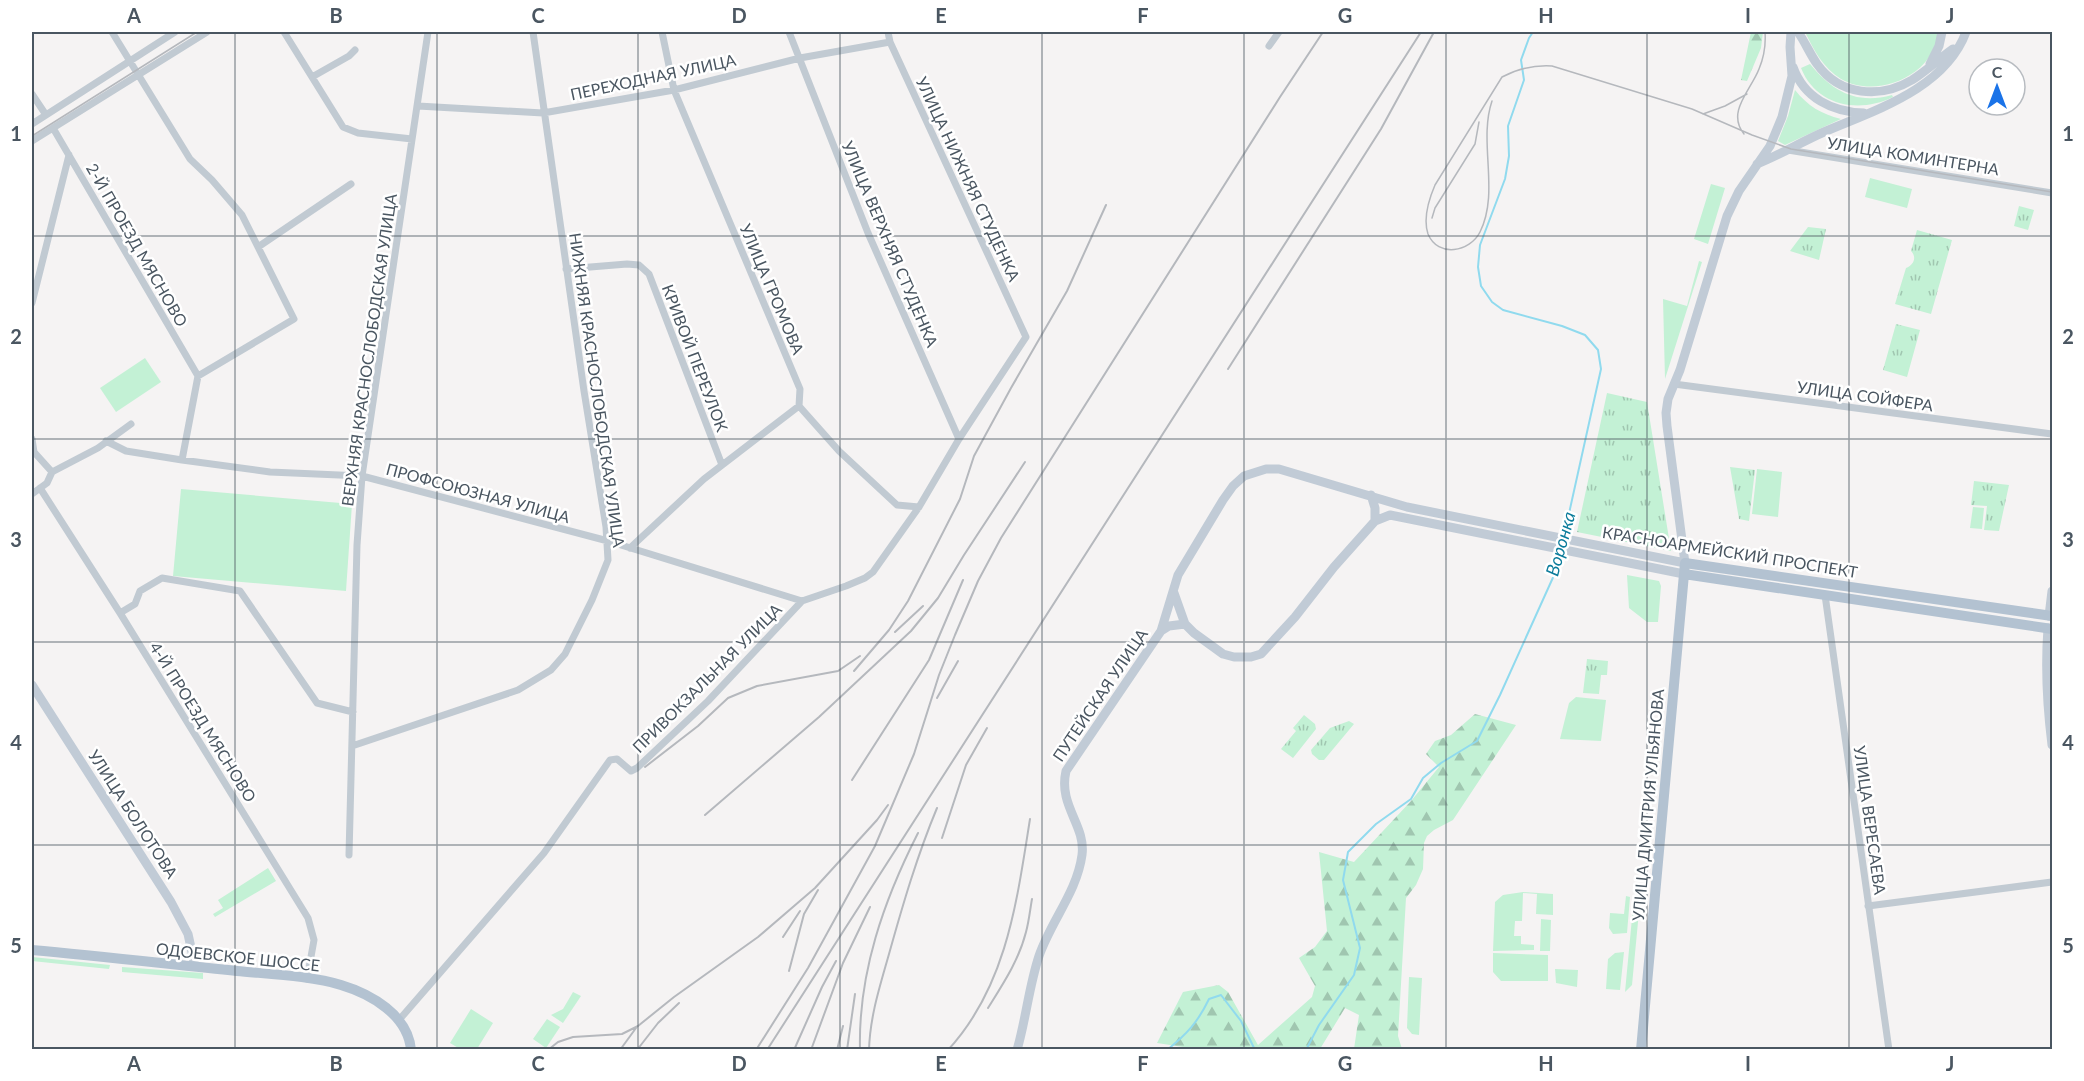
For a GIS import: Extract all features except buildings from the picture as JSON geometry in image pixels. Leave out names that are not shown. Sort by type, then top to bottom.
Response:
[{"type":"main road","name":"КРАСНОАРМЕЙСКИЙ ПРОСПЕКТ","points":[[1685,568],[1825,595],[2050,628]]},
{"type":"main road","name":"КРАСНОАРМЕЙСКИЙ ПРОСПЕКТ","points":[[1685,568],[2051,616]]},
{"type":"main road","name":"УЛИЦА ДМИТРИЯ УЛЬЯНОВА","points":[[1641,1050],[1685,568]]},
{"type":"main road","points":[[2050,628],[2051,616]]},
{"type":"main road","name":"ОДОЕВСКОЕ ШОССЕ","points":[[32,950],[195,966],[340,984],[384,1006],[399,1020],[409,1037],[411,1050]]},
{"type":"street","points":[[111,32],[131,60],[190,159],[212,180],[242,215],[294,319],[198,376],[182,460]]},
{"type":"street","points":[[32,124],[175,32]]},
{"type":"street","points":[[32,141],[207,32]]},
{"type":"street","points":[[284,32],[343,127],[358,134],[412,139]]},
{"type":"street","name":"ВЕРХНЯЯ КРАСНОСЛОБОДСКАЯ УЛИЦА","points":[[349,855],[357,545],[362,476],[428,32]]},
{"type":"street","name":"НИЖНЯЯ КРАСНОСЛОБОДСКАЯ УЛИЦА","points":[[352,746],[518,690],[551,670],[565,654],[592,600],[608,560],[608,541],[532,32]]},
{"type":"street","name":"УЛИЦА ГРОМОВА","points":[[662,32],[674,90],[800,389],[799,406]]},
{"type":"street","name":"УЛИЦА ВЕРХНЯЯ CТУДЕНКА","points":[[789,32],[868,233],[959,439]]},
{"type":"street","name":"УЛИЦА НИЖНЯЯ CТУДЕНКA","points":[[888,32],[890,42],[1026,337]]},
{"type":"street","points":[[1269,46],[1279,32]]},
{"type":"street","points":[[1798,32],[1822,69],[1843,87],[1866,93],[1893,88],[1912,80],[1960,45]]},
{"type":"street","points":[[1929,66],[1938,50],[1942,32]]},
{"type":"street","points":[[1758,164],[1913,91],[1942,67],[1960,45],[1966,32]]},
{"type":"street","points":[[1685,568],[1666,413],[1668,399],[1680,370],[1727,216],[1738,191],[1770,144],[1787,99],[1791,84],[1789,34]]},
{"type":"street","name":"ПЕРЕХОДНАЯ УЛИЦА","points":[[418,106],[543,113],[674,90],[800,58],[890,42]]},
{"type":"street","points":[[312,77],[349,56],[355,50]]},
{"type":"street","points":[[1791,63],[1798,80],[1816,99],[1841,111],[1866,113]]},
{"type":"street","points":[[32,94],[46,115]]},
{"type":"street","name":"2-Й ПРОЕЗД МЯСНОВО","points":[[53,128],[198,376]]},
{"type":"street","name":"УЛИЦА КОМИНТЕРНА","points":[[1770,144],[1788,150],[2052,194]]},
{"type":"street","points":[[32,303],[69,155]]},
{"type":"street","points":[[258,247],[351,184]]},
{"type":"street","name":"КРИВОЙ ПЕРЕУЛОК","points":[[566,269],[627,264],[639,265],[649,274],[722,465]]},
{"type":"street","name":"ПРИВОКЗАЛЬНАЯ УЛИЦА","points":[[399,1020],[544,853],[610,760],[617,759],[631,771],[637,768],[708,701],[802,601],[846,586],[873,572],[920,507],[959,439],[1026,337]]},
{"type":"street","name":"УЛИЦА СОЙФЕРА","points":[[1674,384],[2052,434]]},
{"type":"street","points":[[630,548],[704,479],[799,406],[839,451],[897,505],[920,507]]},
{"type":"street","points":[[32,494],[47,483],[52,472],[131,424]]},
{"type":"street","points":[[32,439],[33,452],[52,472]]},
{"type":"street","name":"ПРОФСОЮЗНАЯ УЛИЦА","points":[[106,441],[126,451],[182,460],[270,472],[362,476],[608,541],[802,601]]},
{"type":"street","name":"КРАСНОАРМЕЙСКИЙ ПРОСПЕКТ","points":[[1174,593],[1178,575],[1233,486],[1244,476],[1260,470],[1279,469],[1419,509],[1525,530],[1685,568]]},
{"type":"street","name":"4-Й ПРОЕЗД МЯСНОВО","points":[[40,488],[307,916],[314,940],[307,979]]},
{"type":"street","points":[[1174,593],[1185,624],[1192,632],[1224,654],[1244,658],[1261,654],[1375,521],[1375,508],[1371,495]]},
{"type":"street","name":"КРАСНОАРМЕЙСКИЙ ПРОСПЕКТ","points":[[1375,521],[1390,514],[1573,552],[1685,568]]},
{"type":"street","points":[[1518,540],[1525,530]]},
{"type":"street","points":[[120,613],[135,604],[140,591],[162,578],[240,591],[317,703],[353,712]]},
{"type":"street","points":[[2051,616],[2052,591]]},
{"type":"street","name":"ПУТЕЙСКАЯ УЛИЦА","points":[[1017,1050],[1039,956],[1072,888],[1082,853],[1077,827],[1065,798],[1063,784],[1066,771],[1161,631],[1174,593]]},
{"type":"street","name":"УЛИЦА ВЕРЕСАЕВА","points":[[1825,595],[1889,1050]]},
{"type":"street","points":[[1161,631],[1169,626],[1185,624]]},
{"type":"street","points":[[2050,628],[2046,651],[2047,707],[2052,745]]},
{"type":"street","name":"УЛИЦА БОЛОТОВА","points":[[32,685],[171,902],[188,934],[195,966]]},
{"type":"street","points":[[1868,906],[2052,882]]},
{"type":"green space","points":[[1751,32],[1763,32],[1761,48],[1747,81],[1741,80]]},
{"type":"green space","points":[[1805,32],[1938,32],[1927,60],[1915,71],[1902,80],[1871,87],[1855,85],[1829,70]]},
{"type":"green space","points":[[1810,64],[1827,82],[1856,97],[1879,98],[1892,95],[1893,97],[1866,105],[1840,103],[1817,91],[1808,81],[1801,68]]},
{"type":"green space","points":[[1795,90],[1815,109],[1841,119],[1785,145],[1778,141]]},
{"type":"green space","points":[[1870,178],[1912,189],[1907,208],[1865,197]]},
{"type":"green space","points":[[1711,184],[1725,188],[1708,244],[1694,239]]},
{"type":"green space","points":[[2019,206],[2034,210],[2028,230],[2014,226]]},
{"type":"green space","points":[[1808,227],[1826,229],[1819,260],[1790,251]]},
{"type":"green space","points":[[1917,230],[1952,240],[1931,314],[1895,304],[1906,268],[1914,261],[1911,251]]},
{"type":"green space","points":[[1699,261],[1702,262],[1665,379],[1663,299],[1687,306]]},
{"type":"green space","points":[[1896,324],[1920,330],[1907,377],[1883,370]]},
{"type":"green space","points":[[145,358],[161,382],[116,412],[100,388]]},
{"type":"green space","points":[[1607,393],[1647,402],[1671,551],[1577,532]]},
{"type":"green space","points":[[1730,467],[1755,470],[1749,521],[1739,519]]},
{"type":"green space","points":[[1757,469],[1782,472],[1778,517],[1752,514]]},
{"type":"green space","points":[[1974,481],[2009,485],[1999,531],[1984,530],[1987,506],[1971,505]]},
{"type":"green space","points":[[181,489],[352,504],[346,591],[173,576]]},
{"type":"green space","points":[[1973,507],[1984,508],[1982,529],[1970,528]]},
{"type":"green space","points":[[1627,575],[1659,581],[1661,586],[1658,622],[1647,622],[1629,608]]},
{"type":"green space","points":[[1587,659],[1608,661],[1607,675],[1601,675],[1599,694],[1583,693]]},
{"type":"green space","points":[[1576,697],[1606,700],[1601,741],[1560,739],[1569,703]]},
{"type":"green space","points":[[1475,714],[1516,725],[1453,820],[1434,830],[1427,836],[1424,843],[1423,869],[1416,885],[1406,898],[1398,1036],[1402,1049],[1354,1049],[1359,1015],[1345,1008],[1320,1049],[1202,1050],[1157,1043],[1183,992],[1219,985],[1228,992],[1258,1045],[1312,997],[1315,986],[1299,958],[1315,947],[1327,931],[1319,852],[1354,862],[1411,801],[1439,767],[1426,754],[1435,741],[1451,735]]},
{"type":"green space","points":[[1304,715],[1315,724],[1316,729],[1293,758],[1281,749],[1296,731],[1293,728]]},
{"type":"green space","points":[[1349,721],[1354,724],[1324,760],[1319,760],[1312,754],[1311,750],[1330,728]]},
{"type":"green space","points":[[268,868],[276,881],[215,917],[213,914],[223,908],[218,900]]},
{"type":"green space","points":[[1523,892],[1553,894],[1553,915],[1536,914],[1537,894],[1523,893],[1522,921],[1515,921],[1514,936],[1521,936],[1521,944],[1534,945],[1534,950],[1493,951],[1495,902],[1503,895]]},
{"type":"green space","points":[[1626,896],[1630,897],[1627,933],[1613,934],[1609,928],[1610,913],[1624,914]]},
{"type":"green space","points":[[1634,897],[1640,901],[1632,985],[1625,992]]},
{"type":"green space","points":[[1541,919],[1551,920],[1550,951],[1540,951]]},
{"type":"green space","points":[[1624,952],[1620,990],[1606,989],[1608,959],[1615,953]]},
{"type":"green space","points":[[1493,953],[1548,955],[1548,981],[1501,981],[1493,972]]},
{"type":"green space","points":[[32,957],[110,965],[109,969],[32,961]]},
{"type":"green space","points":[[122,967],[203,973],[203,979],[122,972]]},
{"type":"green space","points":[[1555,969],[1578,970],[1577,987],[1556,983]]},
{"type":"green space","points":[[1409,977],[1422,978],[1419,1035],[1412,1034],[1407,1028]]},
{"type":"green space","points":[[573,992],[581,996],[563,1023],[551,1015],[563,1009]]},
{"type":"green space","points":[[471,1009],[493,1023],[477,1049],[469,1047],[460,1049],[450,1043]]},
{"type":"green space","points":[[547,1019],[560,1027],[546,1048],[533,1039]]},
{"type":"waterway","name":"Воронка","points":[[1533,32],[1521,60],[1524,80],[1508,126],[1509,156],[1505,179],[1480,245],[1478,267],[1481,286],[1492,302],[1503,310],[1562,326],[1585,335],[1598,350],[1601,369],[1564,536]]},
{"type":"waterway","name":"Воронка","points":[[1306,1050],[1319,1025],[1354,975],[1360,948],[1343,880],[1348,852],[1376,824],[1411,799],[1423,778],[1441,763],[1477,741],[1560,562],[1561,553]]},
{"type":"waterway","name":"Воронка","points":[[1167,1050],[1191,1027],[1209,999],[1221,995],[1241,1021],[1255,1050]]},
{"type":"tram line","points":[[32,136],[197,32]]},
{"type":"tram line","points":[[1744,134],[1739,126],[1739,109],[1761,64],[1765,32]]},
{"type":"tram line","points":[[1492,101],[1487,133],[1489,184],[1486,217],[1480,232],[1469,244],[1454,249],[1439,247],[1428,234],[1426,222],[1427,209],[1435,185],[1502,77],[1539,66],[1552,66],[1692,109],[1791,149],[2052,192]]},
{"type":"tram line","points":[[1703,114],[1725,106],[1747,94]]},
{"type":"tram line","points":[[1432,218],[1435,208],[1475,144],[1479,122]]},
{"type":"railway","points":[[756,1050],[808,968],[875,846],[914,754],[939,675],[955,635],[978,581],[1001,538],[1323,32]]},
{"type":"railway","points":[[767,1050],[1421,32]]},
{"type":"railway","points":[[1228,369],[1381,129],[1434,32]]},
{"type":"railway","points":[[854,671],[889,630],[908,601],[960,499],[974,456],[1067,291],[1106,205]]},
{"type":"railway","points":[[705,815],[819,717],[911,631],[938,598],[1025,462]]},
{"type":"railway","points":[[852,780],[929,660],[963,580]]},
{"type":"railway","points":[[895,632],[923,606]]},
{"type":"railway","points":[[645,767],[698,726],[728,698],[757,686],[838,671],[860,656]]},
{"type":"railway","points":[[937,698],[958,661]]},
{"type":"railway","points":[[942,838],[966,765],[987,728]]},
{"type":"railway","points":[[548,1050],[558,1042],[573,1037],[622,1034],[638,1026],[674,997],[758,937],[815,888],[888,805]]},
{"type":"railway","points":[[869,1050],[873,1013],[882,978],[911,880],[937,808]]},
{"type":"railway","points":[[948,1050],[968,1025],[984,998],[996,970],[1014,911],[1030,819]]},
{"type":"railway","points":[[860,1050],[863,993],[876,938],[894,884],[918,833]]},
{"type":"railway","points":[[789,971],[804,914],[818,890]]},
{"type":"railway","points":[[988,1008],[1010,972],[1019,952],[1027,928],[1032,899]]},
{"type":"railway","points":[[811,1050],[843,963],[870,907]]},
{"type":"railway","points":[[783,937],[800,911]]},
{"type":"railway","points":[[794,1050],[836,961]]},
{"type":"railway","points":[[847,1050],[855,994]]},
{"type":"railway","points":[[637,1050],[658,1023],[679,1003]]},
{"type":"railway","points":[[837,1050],[843,1026]]},
{"type":"railway","points":[[620,1050],[636,1028]]}]
